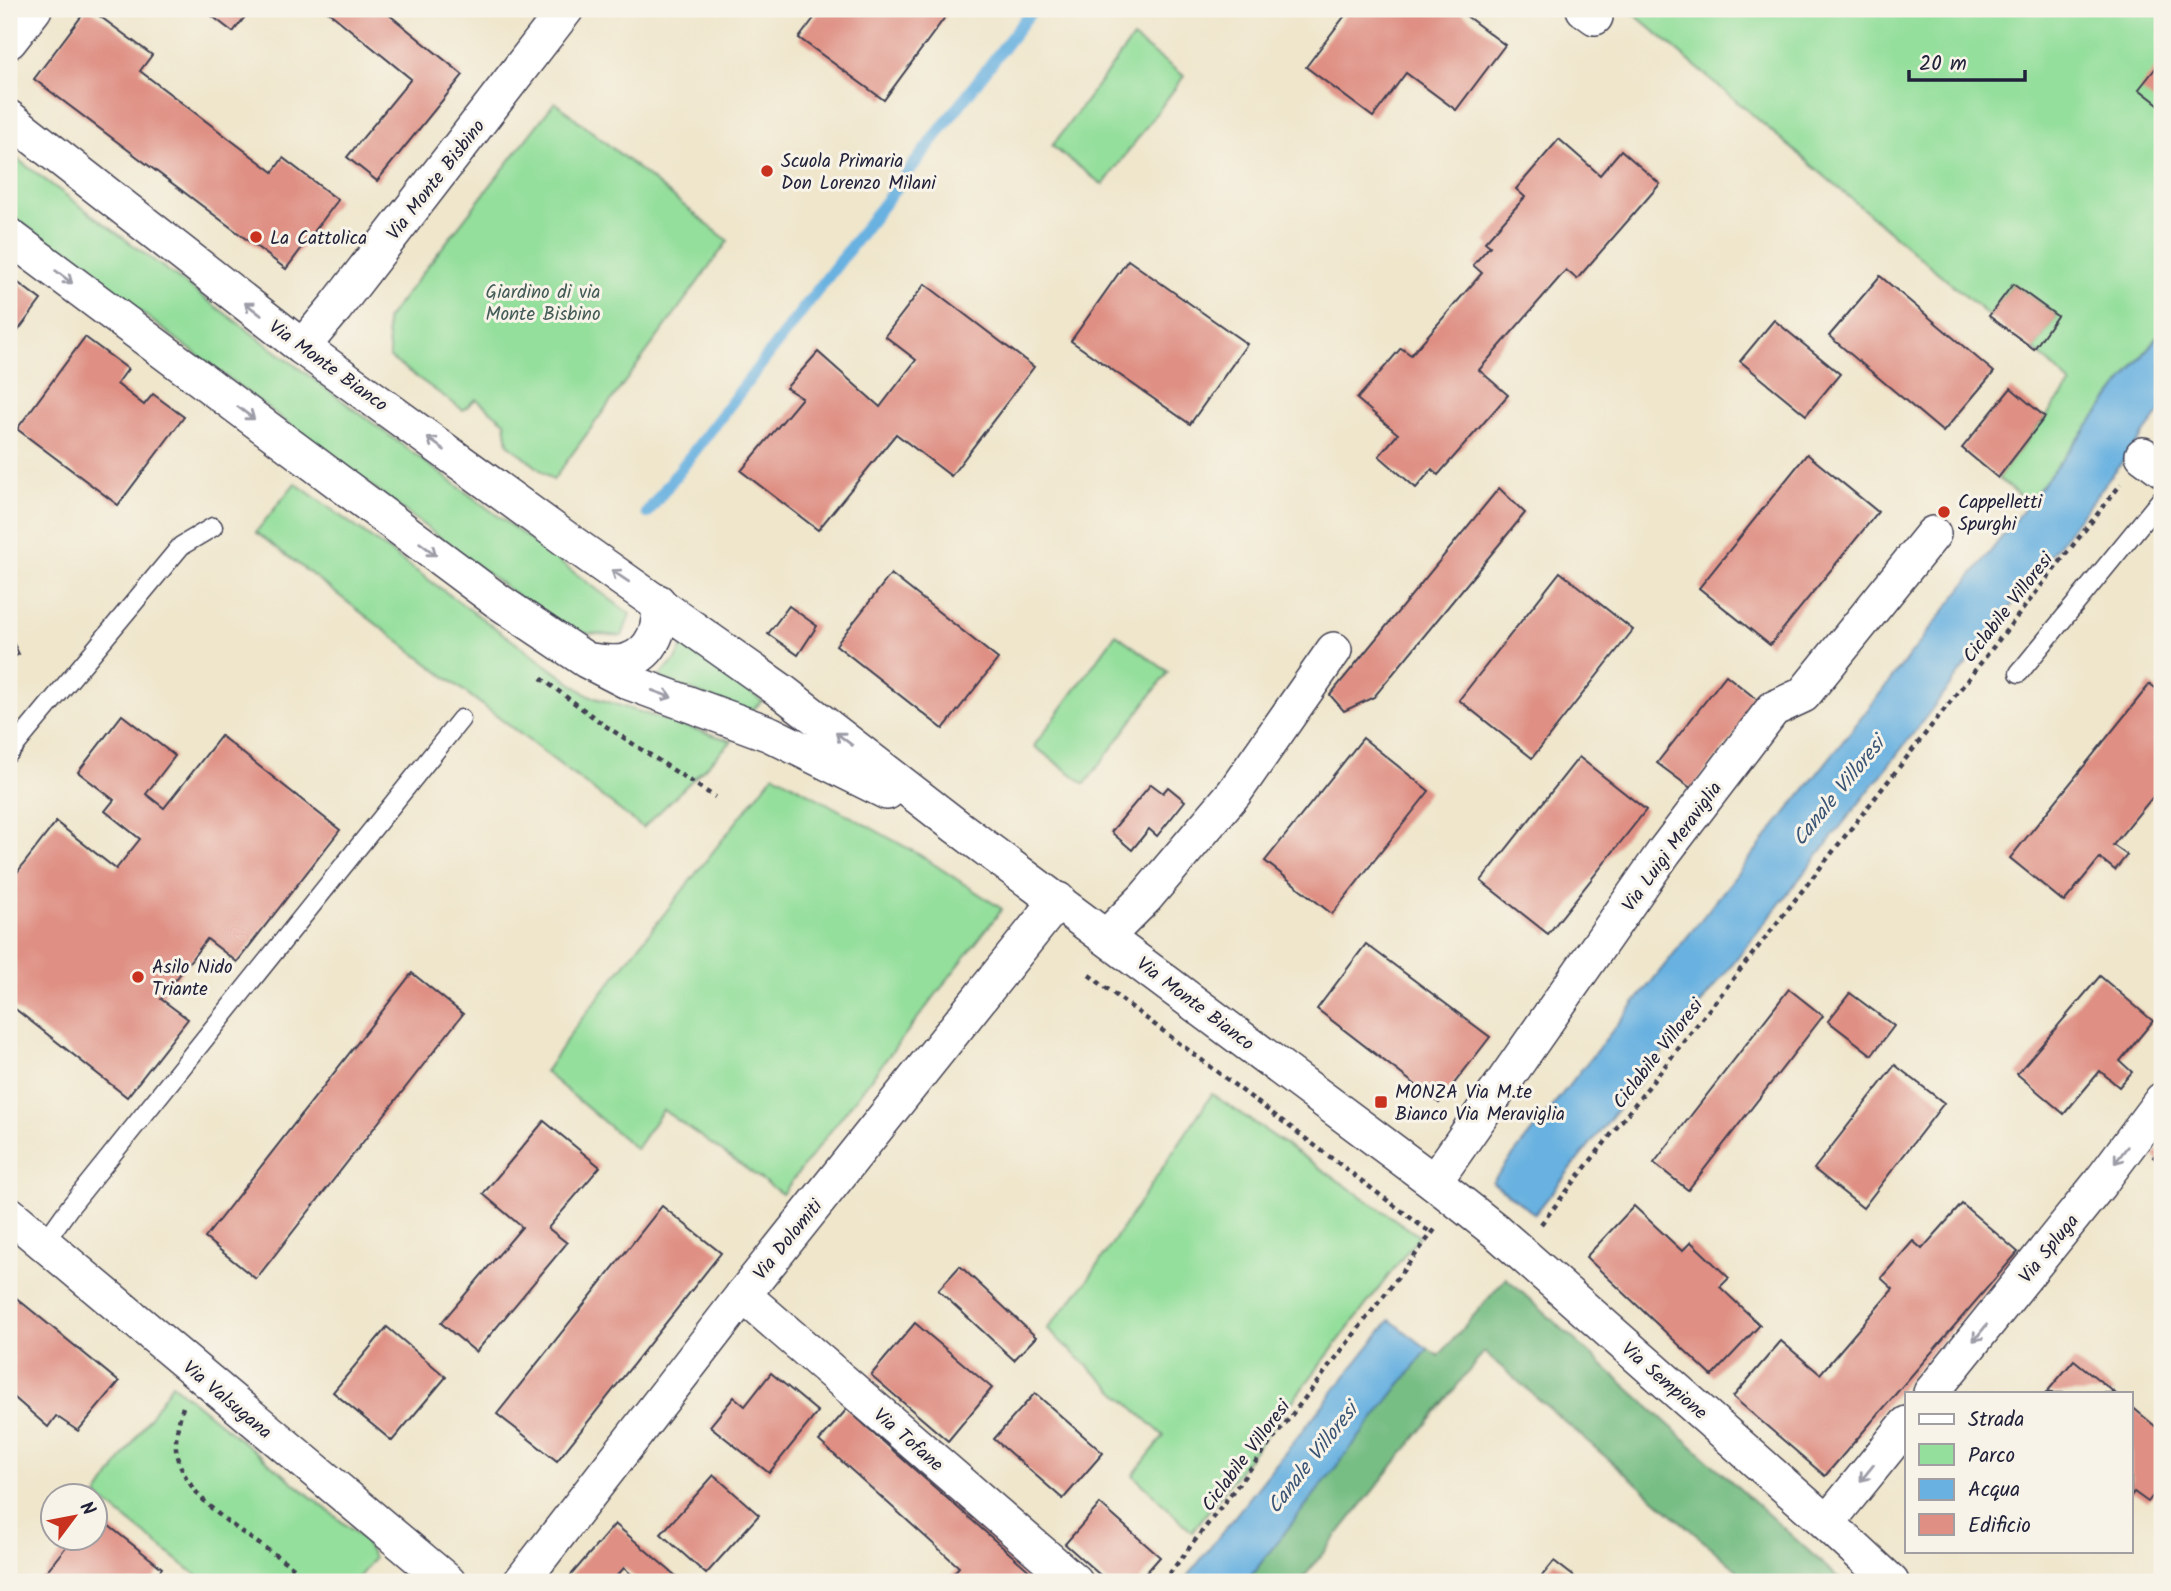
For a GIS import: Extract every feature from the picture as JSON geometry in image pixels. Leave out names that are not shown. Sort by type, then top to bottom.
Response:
[{"type":"street","points":[[9,41],[34,9]]},
{"type":"street","name":"Via Monte Bisbino","points":[[302,347],[566,9]]},
{"type":"street","name":"Via Monte Bianco","points":[[9,118],[302,347],[784,693],[956,826],[1434,1182]]},
{"type":"street","name":"Via Monte Bianco","points":[[9,236],[498,601],[586,660],[629,682],[769,734],[956,826]]},
{"type":"street","name":"Via Luigi Meraviglia","points":[[1434,1182],[1664,852],[1773,709],[1803,695],[1933,534]]},
{"type":"street","points":[[586,660],[615,663],[630,660],[641,653],[650,645],[660,625],[658,602]]},
{"type":"street","points":[[1107,936],[1145,898],[1234,793],[1334,650]]},
{"type":"street","name":"Via Dolomiti","points":[[521,1582],[743,1295],[1058,900]]},
{"type":"street","name":"Via Spluga","points":[[1932,1392],[2100,1183],[2162,1100]]},
{"type":"street","name":"Via Sempione","points":[[1434,1182],[1496,1231],[1891,1582]]},
{"type":"street","name":"Via Valsugana","points":[[9,1214],[201,1376],[408,1570],[448,1582]]},
{"type":"street","name":"Via Tofane","points":[[743,1295],[1075,1582]]},
{"type":"street","points":[[1827,1523],[1905,1426]]},
{"type":"lane","points":[[2019,673],[2162,498]]},
{"type":"lane","points":[[9,753],[181,545],[213,527]]},
{"type":"lane","points":[[44,1243],[461,719]]},
{"type":"path","name":"Ciclabile Villoresi","points":[[1496,1231],[1514,1206],[1540,1225],[2153,462]]},
{"type":"path","points":[[1083,971],[1432,1234]]},
{"type":"path","name":"Ciclabile Villoresi","points":[[1163,1582],[1441,1222]]},
{"type":"path","points":[[201,1376],[183,1407],[177,1436],[178,1459],[195,1492],[236,1528],[292,1565],[311,1582]]},
{"type":"green space","points":[[1628,9],[2022,9],[2028,13],[2032,9],[2162,9],[2162,330],[2029,503],[1998,478],[2071,384],[2034,349],[2057,316],[2013,284],[1989,316]]},
{"type":"green space","points":[[1133,38],[1184,76],[1103,185],[1052,146]]},
{"type":"green space","name":"Giardino di via Monte Bisbino","points":[[555,102],[728,241],[553,480],[508,444],[505,422],[476,399],[463,410],[390,358],[386,320]]},
{"type":"green space","points":[[9,153],[630,614],[622,636],[564,631],[9,213]]},
{"type":"green space","points":[[295,483],[589,696],[732,741],[643,828],[256,532]]},
{"type":"green space","points":[[1116,634],[1168,672],[1085,784],[1034,746]]},
{"type":"green space","points":[[685,641],[762,701],[749,713],[658,677],[676,660]]},
{"type":"green space","points":[[774,774],[920,855],[1002,909],[782,1194],[663,1110],[636,1149],[545,1072],[573,1030]]},
{"type":"green space","points":[[1212,1094],[1419,1236],[1192,1532],[1133,1475],[1164,1436],[1047,1329],[1085,1284]]},
{"type":"green space","points":[[1506,1278],[1843,1582],[1751,1582],[1484,1352],[1300,1582],[1246,1582],[1428,1349],[1439,1356]]},
{"type":"green space","points":[[172,1384],[363,1539],[374,1558],[355,1582],[205,1582],[108,1505],[106,1482]]},
{"type":"water","name":"Canale Villoresi","points":[[2162,331],[2162,410],[1882,774],[1535,1214],[1492,1182],[1840,745]]},
{"type":"water","name":"Canale Villoresi","points":[[1390,1320],[1428,1349],[1246,1582],[1183,1582]]},
{"type":"building","points":[[87,9],[152,55],[140,71],[273,172],[283,158],[338,200],[286,269],[34,79]]},
{"type":"building","points":[[203,9],[251,9],[233,32]]},
{"type":"building","points":[[327,9],[382,9],[463,75],[377,181],[347,157],[411,79]]},
{"type":"building","points":[[821,9],[951,9],[884,100],[799,38]]},
{"type":"building","points":[[1350,9],[1457,9],[1505,45],[1456,110],[1406,73],[1373,117],[1306,67]]},
{"type":"building","points":[[2162,60],[2162,107],[2139,89]]},
{"type":"building","points":[[1559,139],[1600,175],[1621,150],[1660,184],[1577,279],[1566,270],[1479,370],[1508,395],[1438,475],[1432,469],[1416,488],[1379,456],[1398,434],[1357,399],[1401,348],[1411,355],[1482,273],[1473,265],[1490,246],[1485,242],[1525,197],[1516,189]]},
{"type":"building","points":[[1128,260],[1247,344],[1190,424],[1071,341]]},
{"type":"building","points":[[9,276],[41,300],[9,343]]},
{"type":"building","points":[[1880,276],[1994,372],[1943,432],[1829,336]]},
{"type":"building","points":[[925,284],[1034,367],[951,476],[896,434],[818,530],[741,471],[802,398],[786,388],[818,352],[880,407],[916,360],[885,336]]},
{"type":"building","points":[[2013,284],[2057,316],[2034,349],[1989,316]]},
{"type":"building","points":[[1774,320],[1840,374],[1806,415],[1740,361]]},
{"type":"building","points":[[85,337],[128,369],[117,384],[144,405],[153,394],[184,417],[118,505],[17,429]]},
{"type":"building","points":[[2011,388],[2045,417],[1998,478],[1962,448]]},
{"type":"building","points":[[1807,454],[1878,512],[1770,645],[1699,588]]},
{"type":"building","points":[[1499,488],[1525,513],[1374,697],[1344,711],[1330,695]]},
{"type":"building","points":[[1560,572],[1633,630],[1532,758],[1459,700]]},
{"type":"building","points":[[891,574],[998,659],[943,729],[836,645]]},
{"type":"building","points":[[789,606],[817,626],[798,655],[768,634]]},
{"type":"building","points":[[9,634],[19,654],[9,660]]},
{"type":"building","points":[[1726,675],[1760,702],[1692,789],[1657,763]]},
{"type":"building","points":[[2150,684],[2162,693],[2162,786],[2113,845],[2127,855],[2115,870],[2100,858],[2064,902],[2010,858]]},
{"type":"building","points":[[122,715],[175,756],[146,794],[164,808],[221,736],[340,830],[237,962],[207,939],[161,999],[188,1019],[127,1097],[9,1004],[9,883],[56,822],[116,869],[140,839],[105,811],[114,800],[78,772]]},
{"type":"building","points":[[1363,738],[1429,791],[1332,914],[1265,861]]},
{"type":"building","points":[[1579,757],[1646,810],[1548,934],[1481,881]]},
{"type":"building","points":[[1151,784],[1163,793],[1168,787],[1185,801],[1157,836],[1149,829],[1132,850],[1111,832]]},
{"type":"building","points":[[1366,944],[1490,1037],[1439,1103],[1317,1009]]},
{"type":"building","points":[[412,973],[463,1014],[256,1279],[205,1238]]},
{"type":"building","points":[[2100,976],[2153,1021],[2120,1061],[2132,1072],[2119,1087],[2100,1071],[2064,1114],[2017,1074]]},
{"type":"building","points":[[1789,989],[1823,1016],[1688,1190],[1654,1163]]},
{"type":"building","points":[[1850,993],[1894,1026],[1872,1055],[1828,1021]]},
{"type":"building","points":[[1895,1065],[1944,1103],[1863,1208],[1814,1169]]},
{"type":"building","points":[[544,1121],[600,1167],[548,1228],[567,1243],[476,1352],[441,1323],[522,1227],[483,1194]]},
{"type":"building","points":[[2162,1146],[2162,1164],[2153,1157]]},
{"type":"building","points":[[1962,1204],[2018,1252],[1825,1476],[1733,1397],[1781,1341],[1820,1374],[1893,1289],[1881,1278],[1913,1241],[1922,1249]]},
{"type":"building","points":[[662,1206],[721,1253],[557,1461],[497,1414]]},
{"type":"building","points":[[1634,1206],[1682,1251],[1691,1242],[1729,1278],[1720,1287],[1760,1325],[1712,1376],[1586,1257]]},
{"type":"building","points":[[960,1266],[1036,1337],[1014,1360],[938,1290]]},
{"type":"building","points":[[9,1292],[119,1382],[78,1431],[56,1416],[48,1427],[9,1393]]},
{"type":"building","points":[[915,1323],[992,1388],[948,1441],[871,1375]]},
{"type":"building","points":[[387,1327],[446,1377],[392,1441],[333,1392]]},
{"type":"building","points":[[2074,1360],[2114,1392],[2047,1392]]},
{"type":"building","points":[[771,1373],[818,1412],[769,1473],[710,1426],[734,1397],[745,1406]]},
{"type":"building","points":[[1035,1393],[1103,1453],[1063,1499],[994,1439]]},
{"type":"building","points":[[2132,1407],[2162,1432],[2162,1484],[2148,1502],[2134,1492],[2132,1495]]},
{"type":"building","points":[[847,1409],[1042,1582],[983,1582],[980,1579],[978,1582],[946,1582],[959,1567],[819,1441]]},
{"type":"building","points":[[714,1475],[759,1515],[706,1574],[661,1534]]},
{"type":"building","points":[[1100,1504],[1160,1557],[1138,1582],[1108,1582],[1065,1544]]},
{"type":"building","points":[[615,1524],[683,1582],[640,1582],[624,1568],[611,1582],[565,1582]]},
{"type":"building","points":[[108,1525],[162,1568],[151,1582],[38,1582],[62,1552],[108,1552]]},
{"type":"building","points":[[1554,1561],[1581,1582],[1537,1582]]},
{"type":"waterway","points":[[647,513],[1033,9]]},
{"type":"place","name":"Scuola Primaria Don Lorenzo Milani","points":[[767,171]]},
{"type":"place","name":"La Cattolica","points":[[256,237]]},
{"type":"place","name":"Cappelletti Spurghi","points":[[1944,512]]},
{"type":"place","name":"Asilo Nido Triante","points":[[138,977]]},
{"type":"place","name":"MONZA Via M.te Bianco Via Meraviglia","points":[[1381,1102]]}]
